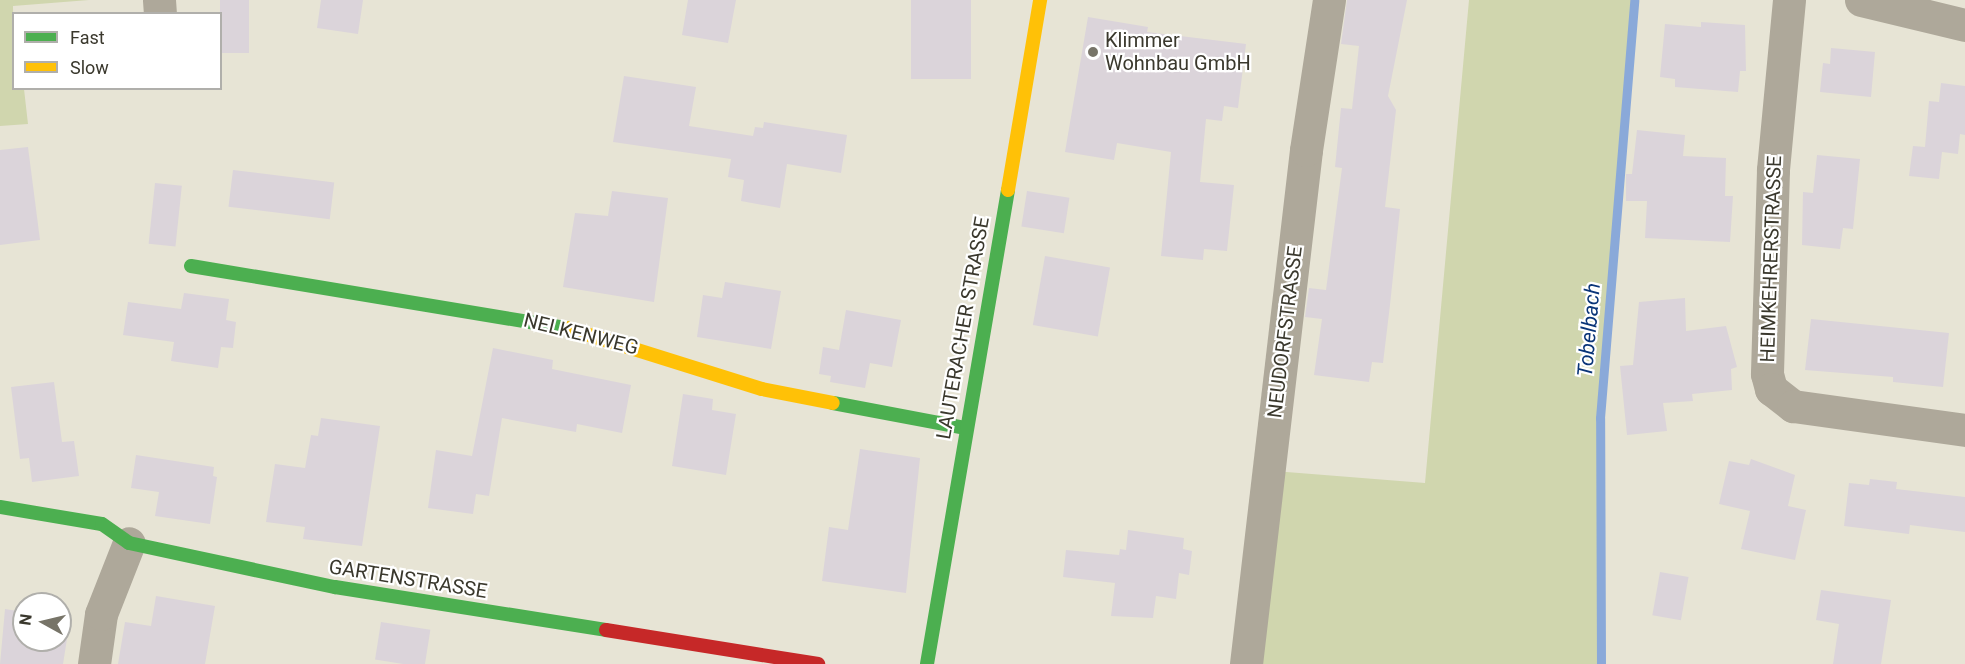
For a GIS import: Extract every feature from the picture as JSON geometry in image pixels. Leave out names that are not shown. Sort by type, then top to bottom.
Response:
[{"type":"street","name":"LAUTERACHER STRASSE","points":[[927,664],[965,428],[1040,0]]},
{"type":"street","name":"NEUDORFSTRASSE","points":[[1246,664],[1306,150],[1329,0]]},
{"type":"street","name":"HEIMKEHRERSTRASSE","points":[[1789,0],[1773,170],[1767,362],[1771,389],[1793,406],[1965,430]]},
{"type":"street","points":[[1861,0],[1965,25]]},
{"type":"street","name":"NELKENWEG","points":[[190,266],[369,299],[579,330],[762,389],[965,428]]},
{"type":"street","name":"GARTENSTRASSE","points":[[0,507],[102,524],[129,543],[335,587],[818,664]]},
{"type":"street","points":[[94,664],[101,614],[129,543]]},
{"type":"green space","points":[[0,0],[89,0],[13,6],[12,90],[24,90],[28,124],[0,126]]},
{"type":"green space","points":[[1469,0],[1634,0],[1599,417],[1600,664],[1250,664],[1274,471],[1425,483]]},
{"type":"building","points":[[220,0],[249,0],[249,53],[222,53],[222,12],[220,12]]},
{"type":"building","points":[[321,0],[363,0],[358,34],[317,28]]},
{"type":"building","points":[[688,0],[736,0],[728,43],[682,35]]},
{"type":"building","points":[[911,0],[971,0],[971,79],[911,79]]},
{"type":"building","points":[[1347,0],[1407,0],[1388,96],[1396,110],[1385,207],[1400,209],[1383,363],[1372,362],[1369,382],[1314,375],[1322,319],[1305,317],[1309,288],[1326,290],[1342,168],[1335,167],[1341,108],[1352,109],[1359,46],[1341,44]]},
{"type":"building","points":[[1088,17],[1148,27],[1147,32],[1246,44],[1238,108],[1224,106],[1222,121],[1206,119],[1200,182],[1234,185],[1227,251],[1204,249],[1203,260],[1161,256],[1171,152],[1117,143],[1114,160],[1065,152]]},
{"type":"building","points":[[1701,22],[1745,25],[1746,71],[1740,71],[1738,92],[1675,87],[1675,79],[1660,77],[1665,24],[1701,27]]},
{"type":"building","points":[[1831,48],[1875,52],[1871,97],[1820,92],[1823,63],[1830,64]]},
{"type":"building","points":[[624,76],[696,87],[689,126],[753,136],[755,127],[763,128],[764,122],[847,135],[841,173],[787,164],[780,208],[741,201],[744,180],[728,177],[731,159],[613,142]]},
{"type":"building","points":[[1941,83],[1965,86],[1965,135],[1960,134],[1958,154],[1942,152],[1939,179],[1909,176],[1913,146],[1925,147],[1929,101],[1939,102]]},
{"type":"building","points":[[1637,130],[1685,135],[1683,156],[1726,158],[1725,196],[1733,196],[1730,242],[1645,238],[1647,201],[1626,201],[1626,174],[1632,174]]},
{"type":"building","points":[[28,147],[40,240],[0,245],[0,150]]},
{"type":"building","points":[[1817,155],[1860,159],[1853,229],[1843,228],[1840,249],[1802,245],[1803,192],[1813,193]]},
{"type":"building","points":[[233,170],[334,182],[330,219],[228,207]]},
{"type":"building","points":[[155,183],[182,186],[175,246],[149,244]]},
{"type":"building","points":[[612,191],[668,198],[654,302],[563,287],[575,213],[608,216]]},
{"type":"building","points":[[1027,191],[1069,198],[1064,233],[1021,227]]},
{"type":"building","points":[[1045,256],[1110,267],[1098,336],[1033,325]]},
{"type":"building","points":[[725,282],[781,291],[771,349],[697,337],[703,295],[722,298]]},
{"type":"building","points":[[184,293],[229,299],[226,320],[236,322],[233,348],[221,347],[218,368],[171,361],[174,342],[123,335],[128,302],[181,309]]},
{"type":"building","points":[[1685,298],[1686,331],[1726,326],[1737,367],[1731,369],[1732,390],[1692,394],[1693,401],[1663,403],[1667,431],[1627,435],[1620,366],[1633,365],[1639,302]]},
{"type":"building","points":[[846,310],[901,320],[892,367],[870,363],[865,388],[830,382],[831,376],[819,374],[823,347],[839,350]]},
{"type":"building","points":[[1811,319],[1949,333],[1943,387],[1893,382],[1893,377],[1805,370]]},
{"type":"building","points":[[493,348],[553,360],[552,369],[631,385],[622,433],[577,424],[576,432],[502,418],[489,496],[476,494],[473,514],[428,508],[436,450],[472,456]]},
{"type":"building","points":[[54,382],[62,442],[74,441],[79,476],[32,482],[29,458],[20,459],[11,387]]},
{"type":"building","points":[[683,394],[713,399],[712,410],[736,414],[726,475],[672,466]]},
{"type":"building","points":[[321,418],[380,426],[362,546],[303,539],[305,527],[266,522],[275,464],[305,468],[311,435],[318,436]]},
{"type":"building","points":[[860,449],[920,458],[906,593],[822,581],[829,527],[848,530]]},
{"type":"building","points":[[136,455],[214,467],[213,476],[217,477],[210,524],[155,516],[159,492],[131,488]]},
{"type":"building","points":[[1751,459],[1795,475],[1788,506],[1806,510],[1795,560],[1741,549],[1750,511],[1719,504],[1729,461],[1749,465]]},
{"type":"building","points":[[1870,479],[1897,482],[1896,489],[1965,497],[1965,532],[1910,525],[1909,534],[1844,526],[1849,483],[1869,485]]},
{"type":"building","points":[[1128,530],[1184,538],[1183,549],[1192,551],[1189,575],[1179,573],[1176,599],[1156,596],[1153,618],[1111,616],[1115,583],[1063,577],[1066,550],[1119,555],[1120,549],[1126,550]]},
{"type":"building","points":[[1660,572],[1689,577],[1681,620],[1652,615]]},
{"type":"building","points":[[1821,590],[1891,600],[1881,664],[1833,664],[1839,624],[1816,620]]},
{"type":"building","points":[[156,596],[215,606],[205,664],[118,664],[125,622],[151,626]]},
{"type":"building","points":[[5,609],[12,610],[12,652],[65,652],[63,664],[0,664]]},
{"type":"building","points":[[381,622],[430,630],[425,664],[403,664],[375,660]]},
{"type":"waterway","name":"Tobelbach","points":[[1601,664],[1600,418],[1634,0]]},
{"type":"traffic: fast","points":[[927,664],[1008,190]]},
{"type":"traffic: fast","points":[[191,266],[567,328]]},
{"type":"traffic: fast","points":[[833,403],[965,428]]},
{"type":"traffic: fast","points":[[0,507],[102,524],[129,543],[335,587],[606,630]]},
{"type":"traffic: slow","points":[[1008,190],[1040,0]]},
{"type":"traffic: slow","points":[[567,328],[762,389],[833,403]]},
{"type":"traffic: jam","points":[[606,630],[818,664]]},
{"type":"place","name":"Klimmer Wohnbau GmbH","points":[[1093,52]]}]
